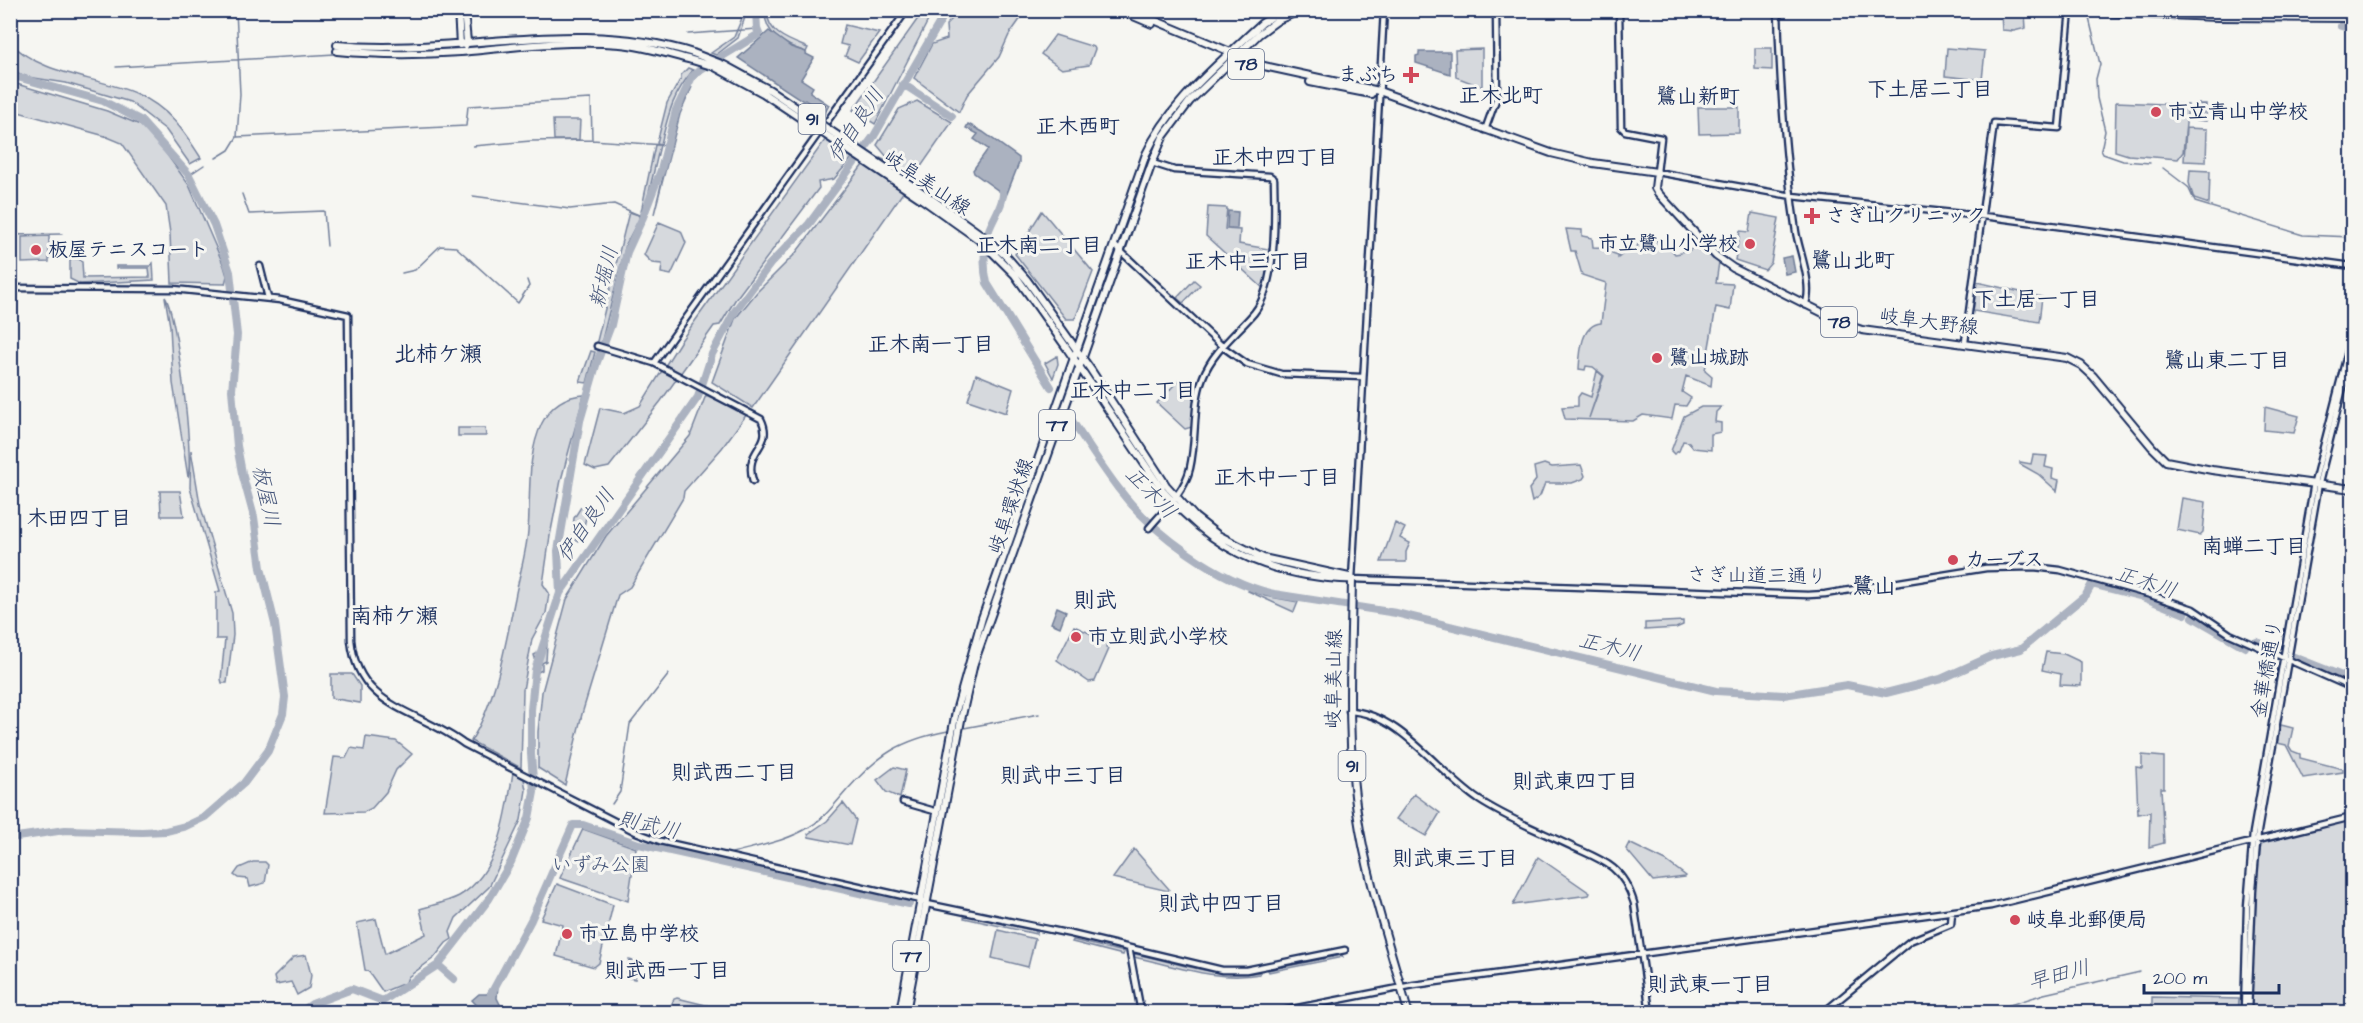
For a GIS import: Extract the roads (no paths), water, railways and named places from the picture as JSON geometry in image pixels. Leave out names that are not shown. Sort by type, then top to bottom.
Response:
[{"type":"main road","points":[[458,10],[463,42]]},
{"type":"main road","points":[[463,52],[465,10]]},
{"type":"main road","name":"78","points":[[1119,10],[1231,56],[1282,72],[1379,93],[1551,153],[1578,160],[1657,172]]},
{"type":"main road","name":"78","points":[[1130,10],[1231,56]]},
{"type":"main road","name":"岐阜環状線","points":[[900,1012],[974,663],[1152,163],[1164,137],[1182,110],[1262,23],[1283,10]]},
{"type":"main road","name":"岐阜環状線","points":[[906,1012],[956,711],[975,638],[1146,154],[1160,127],[1177,105],[1231,56],[1270,25],[1302,10]]},
{"type":"main road","points":[[2046,10],[2352,18]]},
{"type":"main road","points":[[2228,10],[2352,12]]},
{"type":"main road","name":"岐阜美山線","points":[[692,57],[621,44],[553,44],[463,52],[384,54],[337,48],[385,48],[594,36],[645,42],[692,57],[715,67],[763,93],[969,224],[1007,257],[1027,280],[1083,359],[1174,499]]},
{"type":"main road","name":"岐阜大野線","points":[[1657,172],[1655,188],[1658,193],[1716,256],[1805,305],[1855,328],[2059,356],[2081,365],[2093,376],[2166,461],[2212,470],[2317,483]]},
{"type":"main road","name":"岐阜美山線","points":[[925,197],[1003,262],[1025,289],[1162,490],[1214,532],[1241,549],[1263,558],[1339,574],[1352,579],[1349,711],[1358,820],[1401,988]]},
{"type":"main road","name":"78","points":[[2317,483],[2352,489]]},
{"type":"main road","name":"91","points":[[1401,988],[1408,1012]]},
{"type":"street","points":[[656,365],[907,10]]},
{"type":"street","points":[[1352,579],[1384,10]]},
{"type":"street","points":[[1485,130],[1497,97],[1496,10]]},
{"type":"street","points":[[1620,10],[1622,127],[1625,131],[1661,138],[1657,172],[1792,196],[1981,216],[2352,266]]},
{"type":"street","points":[[1778,10],[1782,112],[1797,236],[1807,282],[1808,294],[1805,305]]},
{"type":"street","points":[[1965,342],[1994,123],[2057,129],[2060,126],[2070,11]]},
{"type":"street","points":[[1150,526],[1174,499],[1190,469],[1200,385],[1207,368],[1259,306],[1269,284],[1274,179],[1270,176],[1174,170],[1152,163]]},
{"type":"street","points":[[1114,244],[1223,347],[1247,364],[1270,372],[1290,375],[1362,377]]},
{"type":"street","points":[[260,266],[268,298]]},
{"type":"street","points":[[10,288],[174,289],[262,297],[348,315],[352,653],[360,676],[380,697],[464,744],[636,832],[660,841],[1222,970],[1234,970],[1345,950]]},
{"type":"street","name":"金華橋通り","points":[[2246,1012],[2247,907],[2254,842],[2317,483],[2352,335]]},
{"type":"street","points":[[597,346],[656,365],[748,410],[761,419],[765,431],[762,443],[751,459],[750,470],[753,481]]},
{"type":"street","name":"金華橋通り","points":[[2317,483],[2352,352]]},
{"type":"street","name":"さぎ山道三通り","points":[[1352,579],[1808,595],[1986,568],[2034,567],[2091,578],[2193,609],[2230,634],[2352,688]]},
{"type":"street","points":[[1349,711],[1369,714],[1388,723],[1467,791],[1492,808],[1613,868],[1624,880],[1632,895],[1650,1012]]},
{"type":"street","points":[[903,802],[938,812]]},
{"type":"street","points":[[1277,1012],[1401,988],[1991,906],[2352,817]]},
{"type":"street","points":[[1824,1012],[1910,941],[1951,924],[1952,912]]},
{"type":"street","points":[[1129,948],[1141,1012]]},
{"type":"waterway","points":[[216,158],[229,150],[237,137],[240,94],[236,10]]},
{"type":"waterway","name":"新堀川","points":[[560,593],[558,551],[580,421],[597,362],[611,325],[627,252],[661,170],[676,110],[692,77],[701,69],[759,34],[756,10]]},
{"type":"waterway","name":"伊自良川","points":[[301,1012],[312,1004],[352,989],[383,1001],[438,965],[489,899],[511,862],[529,818],[534,792],[531,710],[535,670],[560,593],[698,397],[712,354],[735,311],[770,264],[809,224],[874,136],[944,15],[944,10]]},
{"type":"waterway","points":[[2089,18],[2100,64],[2096,79],[2097,98],[2105,131],[2101,150],[2103,154],[2123,161],[2150,163]]},
{"type":"waterway","points":[[2341,26],[2352,29]]},
{"type":"waterway","points":[[688,34],[757,29]]},
{"type":"waterway","points":[[116,67],[335,54]]},
{"type":"waterway","name":"板屋川","points":[[10,75],[103,101],[140,120],[189,175],[214,225],[230,272],[237,335],[232,390],[237,446],[254,517],[261,568],[275,624],[285,697],[283,714],[268,751],[244,783],[205,817],[186,826],[166,831],[65,830],[10,838]]},
{"type":"waterway","name":"正木川","points":[[903,84],[952,116]]},
{"type":"waterway","points":[[237,137],[466,126],[468,106],[591,99],[592,140],[664,145]]},
{"type":"waterway","points":[[473,146],[531,141],[592,140]]},
{"type":"waterway","points":[[189,175],[204,165]]},
{"type":"waterway","points":[[2163,168],[2188,187],[2195,202],[2303,235],[2352,237]]},
{"type":"waterway","name":"正木川","points":[[1002,185],[1003,196],[986,242],[987,283],[1051,387]]},
{"type":"waterway","points":[[242,194],[249,214],[324,211],[327,246]]},
{"type":"waterway","points":[[473,196],[570,209],[614,204],[643,217]]},
{"type":"waterway","points":[[10,235],[62,234]]},
{"type":"waterway","points":[[402,273],[415,270],[440,246],[456,247],[518,303],[529,286],[527,280]]},
{"type":"waterway","name":"正木川","points":[[1066,412],[1118,488],[1149,522],[1209,567],[1253,588],[1274,594],[1396,613],[1716,691],[1784,695],[1847,685],[1886,693],[1941,679],[1992,656],[2021,649],[2086,595],[2092,584],[2140,596],[2185,614]]},
{"type":"waterway","name":"正木川","points":[[2193,617],[2245,647]]},
{"type":"waterway","name":"正木川","points":[[2257,642],[2275,649]]},
{"type":"waterway","name":"正木川","points":[[2294,657],[2352,680]]},
{"type":"waterway","points":[[612,804],[620,792],[630,724],[669,674]]},
{"type":"waterway","points":[[964,728],[1039,714]]},
{"type":"waterway","points":[[732,853],[793,836],[802,831],[826,814],[858,778],[880,758],[903,744],[948,731]]},
{"type":"waterway","name":"則武川","points":[[491,994],[531,920],[573,825],[583,825],[639,844],[909,904]]},
{"type":"waterway","name":"則武川","points":[[593,828],[596,825]]},
{"type":"waterway","name":"早田川","points":[[438,965],[454,979]]},
{"type":"waterway","name":"早田川","points":[[1988,1012],[2044,994],[2140,972]]},
{"type":"place","name":"まぶち","points":[[1411,75]]},
{"type":"place","name":"市立青山中学校","points":[[2156,112]]},
{"type":"place","name":"さぎ山クリニック","points":[[1812,216]]},
{"type":"place","name":"市立鷺山小学校","points":[[1750,244]]},
{"type":"place","name":"板屋テニスコート","points":[[36,250]]},
{"type":"place","name":"鷺山城跡","points":[[1657,358]]},
{"type":"place","name":"カーブス","points":[[1953,560]]},
{"type":"place","name":"市立則武小学校","points":[[1076,637]]},
{"type":"place","name":"岐阜北郵便局","points":[[2015,920]]},
{"type":"place","name":"市立島中学校","points":[[567,934]]},
{"type":"district","name":"下土居二丁目","points":[[1930,89]]},
{"type":"district","name":"正木北町","points":[[1501,95]]},
{"type":"district","name":"鷺山新町","points":[[1698,96]]},
{"type":"district","name":"正木西町","points":[[1078,126]]},
{"type":"district","name":"正木中四丁目","points":[[1275,157]]},
{"type":"district","name":"正木南二丁目","points":[[1039,245]]},
{"type":"district","name":"鷺山北町","points":[[1853,260]]},
{"type":"district","name":"正木中三丁目","points":[[1248,261]]},
{"type":"district","name":"下土居一丁目","points":[[2037,299]]},
{"type":"district","name":"正木南一丁目","points":[[931,344]]},
{"type":"district","name":"北柿ケ瀬","points":[[438,354]]},
{"type":"district","name":"鷺山東二丁目","points":[[2227,360]]},
{"type":"district","name":"正木中二丁目","points":[[1133,390]]},
{"type":"district","name":"正木中一丁目","points":[[1277,477]]},
{"type":"district","name":"木田四丁目","points":[[79,518]]},
{"type":"district","name":"南蝉二丁目","points":[[2254,546]]},
{"type":"district","name":"鷺山","points":[[1874,586]]},
{"type":"district","name":"則武","points":[[1095,600]]},
{"type":"district","name":"南柿ケ瀬","points":[[394,616]]},
{"type":"district","name":"則武西二丁目","points":[[734,772]]},
{"type":"district","name":"則武中三丁目","points":[[1063,775]]},
{"type":"district","name":"則武東四丁目","points":[[1575,781]]},
{"type":"district","name":"則武東三丁目","points":[[1455,858]]},
{"type":"district","name":"則武中四丁目","points":[[1221,903]]},
{"type":"district","name":"則武西一丁目","points":[[667,970]]},
{"type":"district","name":"則武東一丁目","points":[[1710,984]]},
{"type":"park label","name":"いずみ公園","points":[[601,865]]}]
